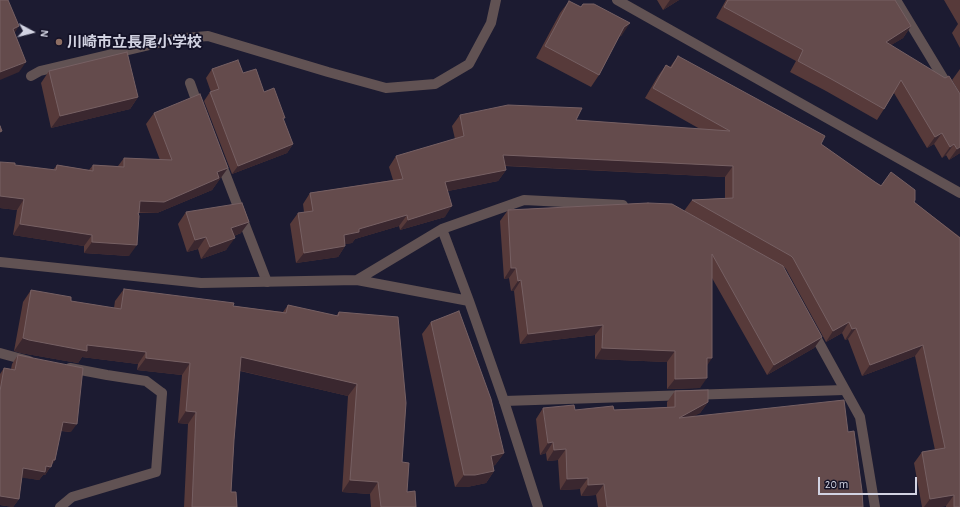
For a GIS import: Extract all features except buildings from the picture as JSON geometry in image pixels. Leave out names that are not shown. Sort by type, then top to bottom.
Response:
[{"type":"street","points":[[31,76],[40,71],[174,39],[208,36],[386,88],[434,84],[469,64],[491,23],[496,0]]},
{"type":"street","points":[[617,0],[960,194]]},
{"type":"street","points":[[896,0],[960,106]]},
{"type":"street","points":[[190,83],[204,120]]},
{"type":"street","points":[[215,149],[267,282]]},
{"type":"street","points":[[357,280],[442,230],[524,200],[634,206]]},
{"type":"street","points":[[442,230],[470,301],[538,507]]},
{"type":"street","points":[[0,262],[201,282],[357,280],[470,301]]},
{"type":"street","points":[[807,320],[860,417],[875,507]]},
{"type":"street","points":[[0,353],[19,359],[41,363]]},
{"type":"street","points":[[60,507],[72,497],[156,472],[162,393],[146,381],[63,367]]},
{"type":"street","points":[[504,401],[844,390]]},
{"type":"place","name":"川崎市立長尾小学校","points":[[59,42]]}]
